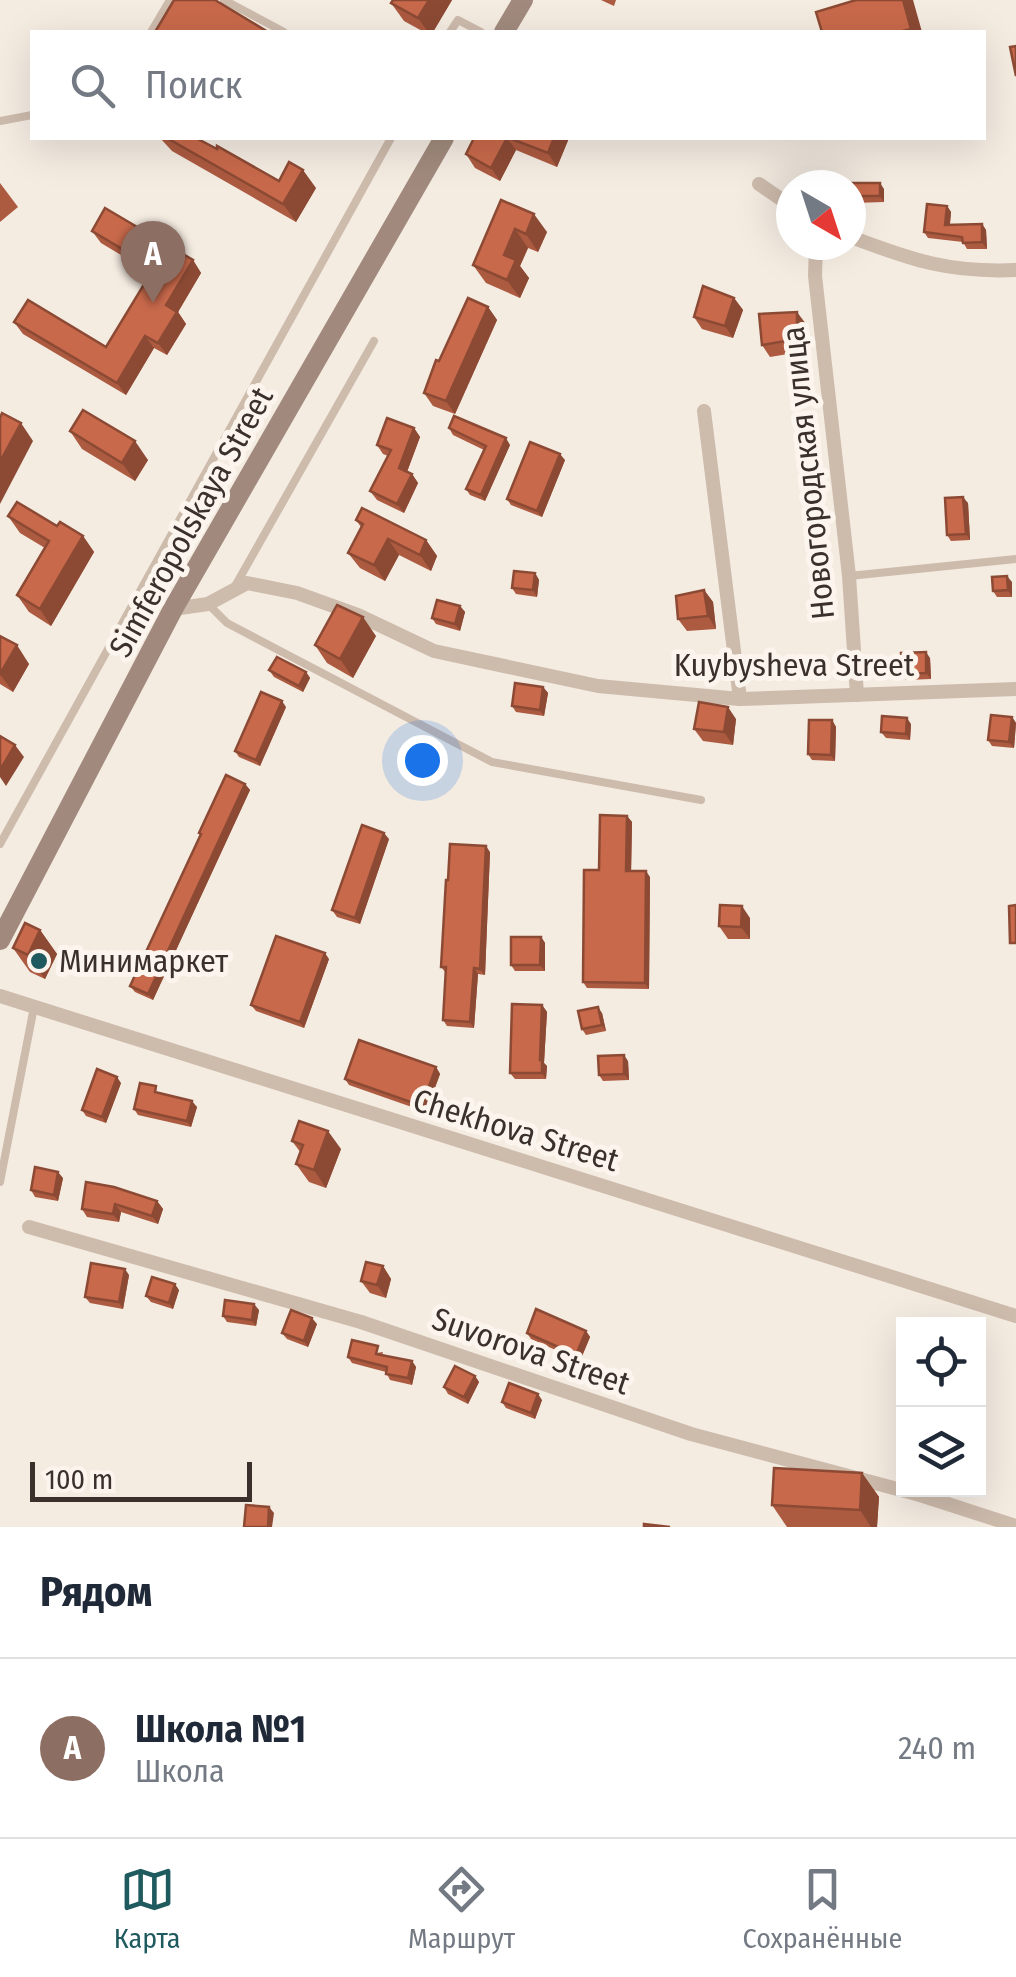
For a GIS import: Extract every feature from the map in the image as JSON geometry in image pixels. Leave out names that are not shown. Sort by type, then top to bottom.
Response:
[{"type":"main road","points":[[505,30],[523,0]]},
{"type":"main road","name":"Simferopolskaya Street","points":[[0,940],[173,609],[443,140]]},
{"type":"street","points":[[759,184],[776,196]]},
{"type":"street","points":[[866,242],[930,265],[1016,270]]},
{"type":"street","name":"Новогородская улица","points":[[816,260],[849,576],[857,696]]},
{"type":"street","points":[[704,411],[740,699]]},
{"type":"street","name":"Kuybysheva Street","points":[[173,609],[208,604],[247,584],[297,593],[358,615],[434,651],[598,686],[740,699],[1016,690]]},
{"type":"street","name":"Chekhova Street","points":[[0,996],[1016,1316]]},
{"type":"street","name":"Suvorova Street","points":[[29,1226],[360,1322],[691,1434],[920,1495],[1016,1526]]},
{"type":"lane","points":[[152,30],[170,0]]},
{"type":"lane","points":[[224,0],[280,30]]},
{"type":"lane","points":[[451,30],[458,20],[477,30]]},
{"type":"lane","points":[[0,120],[30,115]]},
{"type":"lane","points":[[0,844],[390,140]]},
{"type":"lane","points":[[232,592],[374,341]]},
{"type":"lane","points":[[849,576],[1016,559]]},
{"type":"lane","points":[[208,604],[227,623],[492,762],[701,800]]},
{"type":"lane","points":[[0,1182],[34,1007]]},
{"type":"building","points":[[174,0],[215,0],[265,30],[156,30]]},
{"type":"building","points":[[429,0],[418,18],[391,3]]},
{"type":"building","points":[[856,0],[903,0],[911,29],[821,30],[816,12]]},
{"type":"building","points":[[1016,46],[1016,76],[1010,47]]},
{"type":"building","points":[[171,140],[200,140],[217,146],[279,181],[289,162],[303,170],[283,204]]},
{"type":"building","points":[[473,140],[506,140],[491,168],[466,154]]},
{"type":"building","points":[[514,140],[553,140],[548,153]]},
{"type":"building","points":[[866,183],[880,183],[880,196],[866,196]]},
{"type":"building","points":[[501,200],[534,214],[526,234],[515,229],[504,255],[516,260],[507,280],[473,265]]},
{"type":"building","points":[[927,204],[947,206],[945,225],[982,224],[982,242],[963,243],[962,237],[924,232]]},
{"type":"building","points":[[105,208],[193,260],[166,305],[177,312],[158,343],[145,336],[117,383],[14,322],[28,300],[106,347],[154,268],[92,231]]},
{"type":"building","points":[[703,286],[734,298],[725,326],[694,317]]},
{"type":"building","points":[[468,298],[488,307],[446,401],[424,393]]},
{"type":"building","points":[[797,312],[797,339],[762,345],[759,314]]},
{"type":"building","points":[[83,410],[135,441],[122,463],[70,431]]},
{"type":"building","points":[[2,413],[21,423],[0,462],[0,418]]},
{"type":"building","points":[[454,416],[506,438],[481,495],[466,489],[486,446],[449,428]]},
{"type":"building","points":[[387,418],[414,428],[399,468],[412,474],[397,504],[370,491],[391,450],[377,445]]},
{"type":"building","points":[[530,442],[560,454],[537,511],[507,499]]},
{"type":"building","points":[[963,497],[966,534],[947,535],[945,498]]},
{"type":"building","points":[[17,502],[57,526],[60,522],[83,536],[40,609],[17,595],[49,541],[8,516]]},
{"type":"building","points":[[362,508],[426,540],[420,555],[388,539],[374,565],[348,553],[363,524],[356,520]]},
{"type":"building","points":[[514,571],[535,573],[533,590],[512,588]]},
{"type":"building","points":[[1007,576],[1008,590],[993,591],[992,577]]},
{"type":"building","points":[[704,590],[708,616],[678,619],[676,596]]},
{"type":"building","points":[[437,600],[460,606],[455,624],[432,618]]},
{"type":"building","points":[[337,605],[363,617],[340,659],[315,645]]},
{"type":"building","points":[[0,636],[17,645],[0,674]]},
{"type":"building","points":[[926,652],[926,673],[901,674],[901,653]]},
{"type":"building","points":[[277,657],[306,672],[299,686],[269,670]]},
{"type":"building","points":[[515,683],[543,687],[540,710],[512,706]]},
{"type":"building","points":[[261,692],[282,701],[256,760],[235,751]]},
{"type":"building","points":[[699,702],[728,707],[724,732],[694,729]]},
{"type":"building","points":[[991,715],[1012,717],[1009,742],[988,740]]},
{"type":"building","points":[[882,716],[907,718],[906,734],[881,732]]},
{"type":"building","points":[[809,720],[832,720],[831,755],[808,754]]},
{"type":"building","points":[[0,736],[15,745],[0,770]]},
{"type":"building","points":[[226,775],[245,784],[148,994],[130,986]]},
{"type":"building","points":[[600,815],[627,816],[626,871],[646,871],[645,983],[583,982],[584,870],[599,870]]},
{"type":"building","points":[[362,825],[384,833],[355,918],[332,910]]},
{"type":"building","points":[[450,844],[486,846],[480,969],[474,968],[470,1022],[443,1020],[446,967],[441,967]]},
{"type":"building","points":[[720,905],[742,906],[741,927],[719,926]]},
{"type":"building","points":[[1016,905],[1016,943],[1010,943],[1009,906]]},
{"type":"building","points":[[25,923],[40,930],[28,955],[13,948]]},
{"type":"building","points":[[276,936],[325,953],[300,1022],[251,1005]]},
{"type":"building","points":[[511,937],[541,937],[540,965],[511,965]]},
{"type":"building","points":[[512,1004],[542,1005],[542,1073],[510,1073]]},
{"type":"building","points":[[598,1007],[602,1025],[582,1029],[578,1011]]},
{"type":"building","points":[[359,1040],[436,1067],[422,1106],[345,1079]]},
{"type":"building","points":[[624,1055],[624,1074],[599,1075],[598,1056]]},
{"type":"building","points":[[97,1069],[117,1077],[102,1117],[82,1110]]},
{"type":"building","points":[[140,1083],[156,1086],[155,1092],[192,1101],[187,1121],[134,1109]]},
{"type":"building","points":[[299,1121],[328,1131],[314,1170],[296,1164],[303,1145],[292,1141]]},
{"type":"building","points":[[35,1167],[58,1172],[54,1195],[31,1190]]},
{"type":"building","points":[[86,1182],[157,1201],[152,1216],[115,1204],[113,1214],[82,1209]]},
{"type":"building","points":[[366,1262],[383,1266],[377,1285],[361,1281]]},
{"type":"building","points":[[91,1263],[125,1269],[119,1302],[85,1297]]},
{"type":"building","points":[[152,1277],[175,1284],[169,1303],[146,1296]]},
{"type":"building","points":[[225,1300],[254,1304],[252,1320],[223,1316]]},
{"type":"building","points":[[536,1309],[586,1331],[576,1355],[527,1333]]},
{"type":"building","points":[[291,1310],[312,1318],[304,1341],[282,1333]]},
{"type":"building","points":[[352,1340],[378,1346],[376,1354],[412,1361],[408,1378],[386,1374],[387,1367],[348,1357]]},
{"type":"building","points":[[455,1366],[475,1376],[464,1397],[444,1387]]},
{"type":"building","points":[[509,1383],[538,1394],[531,1413],[502,1402]]},
{"type":"building","points":[[774,1468],[862,1473],[860,1510],[772,1505]]},
{"type":"building","points":[[246,1505],[269,1507],[268,1527],[244,1527]]},
{"type":"place","name":"Школа №1","points":[[153,303]]},
{"type":"place","name":"Минимаркет","points":[[39,961]]}]
